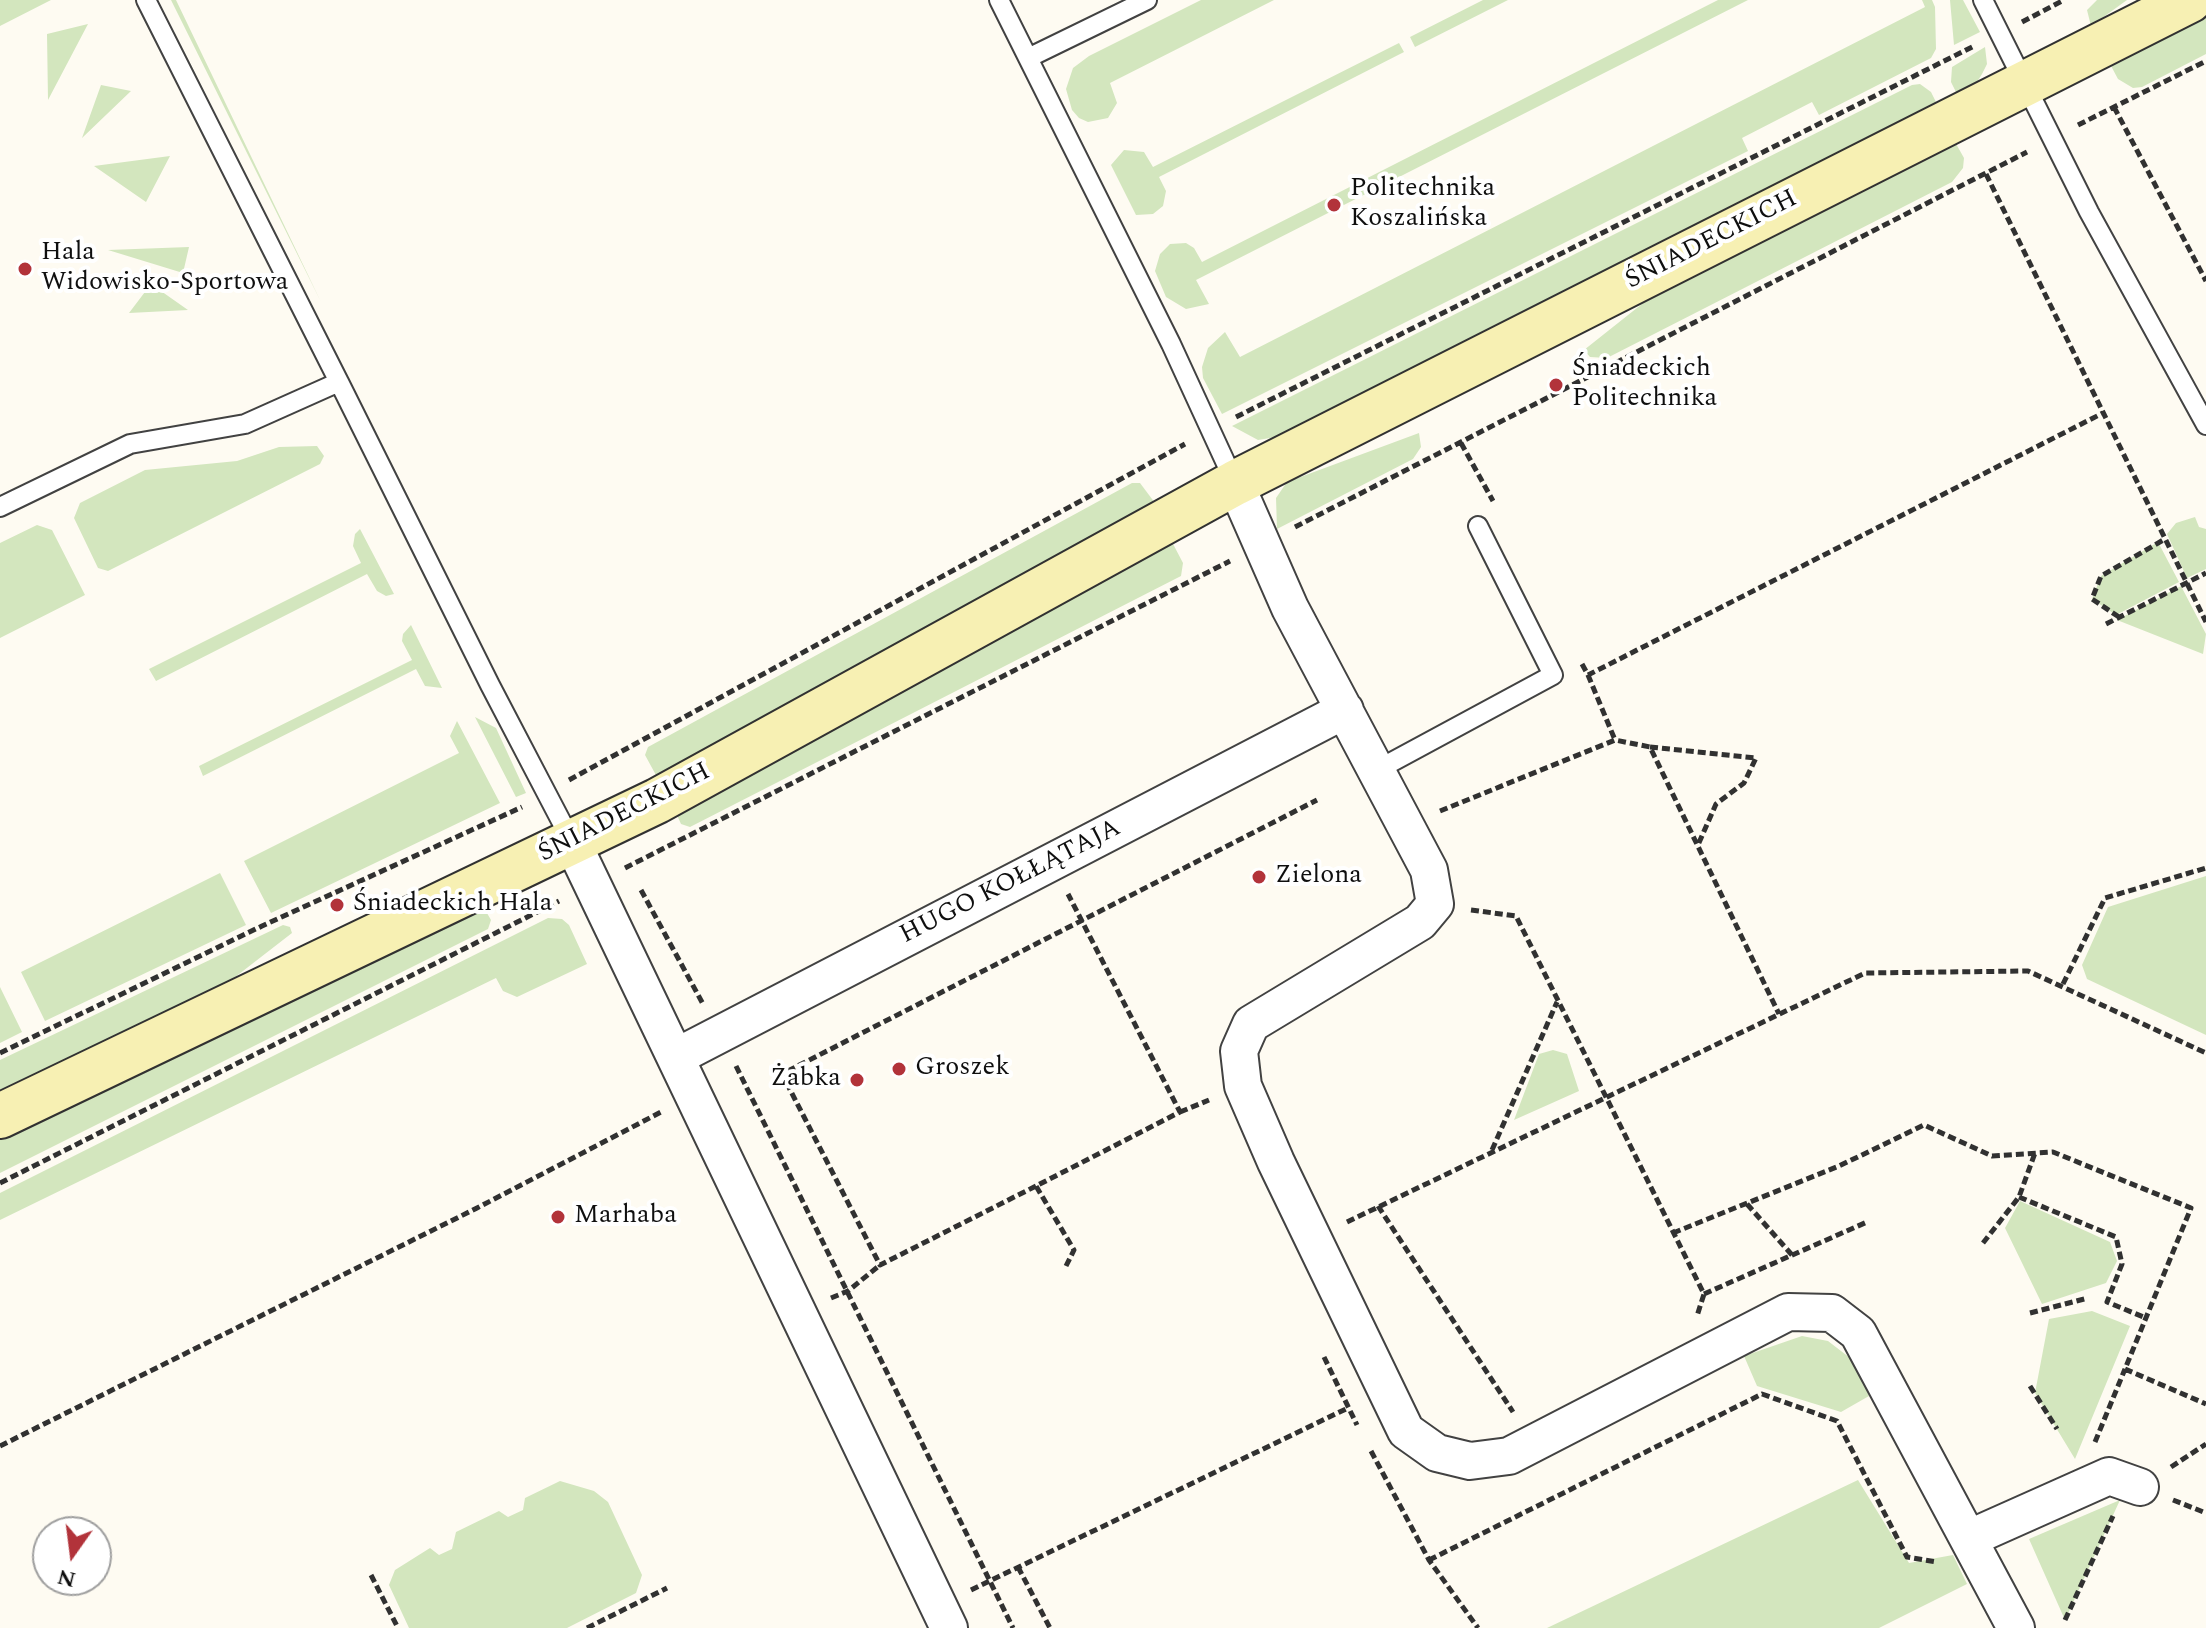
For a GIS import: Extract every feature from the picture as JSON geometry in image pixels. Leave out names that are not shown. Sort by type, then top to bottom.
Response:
[{"type":"street","name":"ŚNIADECKICH","points":[[0,1116],[657,801],[1235,483],[2190,0]]},
{"type":"street","points":[[1235,483],[1261,545],[1429,870],[1435,904],[1420,922],[1251,1024],[1239,1051],[1243,1086],[1406,1431],[1437,1453],[1470,1461],[1509,1456],[1788,1312],[1832,1313],[1858,1333],[2016,1628]]},
{"type":"street","name":"HUGO KOŁŁĄTAJA","points":[[676,1057],[1345,710]]},
{"type":"street","points":[[572,842],[944,1617]]},
{"type":"street","points":[[1976,1549],[2109,1476],[2140,1487]]},
{"type":"lane","points":[[146,0],[572,842]]},
{"type":"lane","points":[[999,0],[1212,429],[1235,483]]},
{"type":"lane","points":[[1028,58],[1147,0]]},
{"type":"lane","points":[[1983,0],[2052,138],[2206,425]]},
{"type":"lane","points":[[0,507],[130,444],[245,424],[339,382]]},
{"type":"lane","points":[[1377,770],[1553,675],[1478,526]]},
{"type":"path","points":[[0,1053],[262,926],[464,835],[1212,429],[2064,0]]},
{"type":"path","points":[[0,1183],[1261,545],[2206,61]]},
{"type":"path","points":[[2114,107],[2206,281]]},
{"type":"path","points":[[1986,173],[2206,622]]},
{"type":"path","points":[[1588,675],[2103,413]]},
{"type":"path","points":[[1461,443],[1498,511]]},
{"type":"path","points":[[2119,617],[2092,599],[2101,576],[2165,539]]},
{"type":"path","points":[[2106,624],[2206,573]]},
{"type":"path","points":[[1580,661],[1615,740]]},
{"type":"path","points":[[1407,827],[1467,797],[1615,740],[1650,747],[1756,758],[1744,783],[1716,804],[1698,846]]},
{"type":"path","points":[[1650,747],[1779,1014]]},
{"type":"path","points":[[880,1265],[782,1074],[1317,800]]},
{"type":"path","points":[[1051,862],[1180,1112]]},
{"type":"path","points":[[629,866],[719,1035],[1013,1628]]},
{"type":"path","points":[[2063,984],[2105,898],[2206,868]]},
{"type":"path","points":[[1435,904],[1516,916],[1704,1294],[1695,1320]]},
{"type":"path","points":[[1314,1240],[1378,1206],[1865,973],[2028,971],[2063,984],[2206,1053]]},
{"type":"path","points":[[1492,1152],[1558,1001]]},
{"type":"path","points":[[797,1311],[848,1291],[880,1265],[1180,1112],[1217,1097]]},
{"type":"path","points":[[0,1446],[477,1208],[671,1107]]},
{"type":"path","points":[[1673,1233],[1839,1166],[1924,1125],[1992,1156],[2053,1152],[2191,1208],[2125,1369],[2206,1404]]},
{"type":"path","points":[[1983,1243],[2019,1197],[2035,1153]]},
{"type":"path","points":[[1036,1186],[1074,1250],[1066,1266]]},
{"type":"path","points":[[2019,1197],[2116,1237],[2122,1264],[2107,1302],[2146,1318]]},
{"type":"path","points":[[1747,1204],[1792,1255]]},
{"type":"path","points":[[1378,1206],[1514,1413],[1528,1407]]},
{"type":"path","points":[[1704,1294],[1867,1222]]},
{"type":"path","points":[[2030,1313],[2088,1298]]},
{"type":"path","points":[[1324,1357],[1363,1435]]},
{"type":"path","points":[[2030,1386],[2057,1429]]},
{"type":"path","points":[[1429,1560],[1762,1394],[1837,1421],[1907,1557],[1965,1568],[1976,1549]]},
{"type":"path","points":[[944,1617],[989,1580],[1348,1408]]},
{"type":"path","points":[[1370,1449],[1429,1560],[1478,1628]]},
{"type":"path","points":[[2065,1620],[2114,1514]]},
{"type":"path","points":[[1018,1567],[1050,1628]]},
{"type":"path","points":[[371,1575],[398,1628]]},
{"type":"path","points":[[587,1628],[667,1588]]},
{"type":"green space","points":[[0,0],[51,0],[0,26]]},
{"type":"green space","points":[[171,0],[176,0],[321,302]]},
{"type":"green space","points":[[1201,0],[1274,0],[1110,83],[1117,103],[1108,118],[1088,122],[1079,118],[1072,110],[1066,89],[1073,68],[1089,56]]},
{"type":"green space","points":[[1483,0],[1508,0],[1415,47],[1410,37]]},
{"type":"green space","points":[[1718,0],[1748,0],[1196,280],[1209,304],[1186,309],[1166,297],[1155,271],[1160,254],[1170,244],[1186,243],[1194,248],[1202,262]]},
{"type":"green space","points":[[1922,0],[1932,0],[1935,7],[1936,49],[1931,58],[1819,115],[1812,102],[1742,138],[1748,151],[1222,414],[1203,378],[1202,367],[1208,348],[1225,332],[1240,357],[1925,7]]},
{"type":"green space","points":[[1950,0],[1963,0],[1980,32],[1954,45]]},
{"type":"green space","points":[[2097,0],[2127,0],[2091,26],[2087,10]]},
{"type":"green space","points":[[2206,16],[2206,54],[2142,87],[2133,88],[2118,79],[2110,64]]},
{"type":"green space","points":[[88,24],[48,100],[47,34]]},
{"type":"green space","points":[[1399,43],[1404,52],[1159,177],[1166,191],[1163,206],[1153,214],[1136,215],[1111,165],[1124,150],[1144,152],[1153,167]]},
{"type":"green space","points":[[1985,47],[1987,64],[1982,74],[1977,82],[1957,94],[1951,82],[1952,67]]},
{"type":"green space","points":[[1920,84],[1931,92],[1937,104],[1282,436],[1258,440],[1232,426],[1912,85]]},
{"type":"green space","points":[[101,85],[131,91],[82,138]]},
{"type":"green space","points":[[1955,142],[1964,158],[1963,168],[1952,182],[1607,358],[1590,357],[1584,350],[1652,296]]},
{"type":"green space","points":[[170,156],[146,202],[94,166]]},
{"type":"green space","points":[[189,247],[183,273],[108,250]]},
{"type":"green space","points":[[151,284],[188,310],[129,313]]},
{"type":"green space","points":[[1419,433],[1421,447],[1413,459],[1277,529],[1276,498],[1287,482]]},
{"type":"green space","points":[[317,446],[324,456],[320,464],[108,571],[98,568],[74,518],[80,503],[145,470],[237,461],[279,447]]},
{"type":"green space","points":[[1132,483],[1140,483],[1155,503],[657,777],[645,755],[648,747]]},
{"type":"green space","points":[[2195,517],[2199,527],[2206,529],[2206,569],[2187,578],[2167,534],[2176,523]]},
{"type":"green space","points":[[37,525],[52,530],[85,595],[0,638],[0,543]]},
{"type":"green space","points":[[360,529],[394,594],[386,596],[377,591],[367,574],[156,681],[149,669],[361,563],[353,546],[355,534]]},
{"type":"green space","points":[[1172,542],[1183,563],[1181,576],[690,827],[681,824],[676,813]]},
{"type":"green space","points":[[2158,542],[2179,582],[2116,615],[2092,599],[2101,576]]},
{"type":"green space","points":[[2181,586],[2206,634],[2203,654],[2117,620]]},
{"type":"green space","points":[[411,625],[442,688],[425,686],[416,669],[203,776],[199,766],[412,660],[402,641],[403,634]]},
{"type":"green space","points":[[475,717],[496,728],[526,793],[516,797]]},
{"type":"green space","points":[[457,721],[500,803],[271,913],[244,861],[459,753],[450,736]]},
{"type":"green space","points":[[220,873],[246,925],[45,1021],[21,972]]},
{"type":"green space","points":[[2206,876],[2206,1035],[2087,979],[2082,965],[2108,907]]},
{"type":"green space","points":[[484,908],[491,920],[488,929],[0,1173],[0,1140]]},
{"type":"green space","points":[[548,918],[562,919],[569,925],[587,964],[517,997],[503,991],[496,978],[0,1220],[0,1193]]},
{"type":"green space","points":[[283,925],[290,927],[292,933],[221,988],[0,1093],[0,1060]]},
{"type":"green space","points":[[0,987],[22,1032],[0,1043]]},
{"type":"green space","points":[[1553,1050],[1567,1054],[1579,1091],[1514,1120],[1539,1054]]},
{"type":"green space","points":[[2020,1201],[2110,1242],[2117,1261],[2106,1283],[2042,1304],[2005,1228]]},
{"type":"green space","points":[[2092,1311],[2130,1326],[2075,1459],[2035,1393],[2049,1319]]},
{"type":"green space","points":[[1802,1336],[1828,1341],[1854,1361],[1869,1396],[1841,1412],[1757,1386],[1744,1356]]},
{"type":"green space","points":[[1858,1480],[1909,1563],[1953,1555],[1967,1584],[1879,1628],[1547,1628]]},
{"type":"green space","points":[[560,1481],[594,1491],[608,1502],[642,1575],[636,1593],[567,1628],[409,1628],[389,1585],[395,1570],[430,1548],[439,1555],[452,1549],[456,1532],[499,1511],[508,1517],[523,1510],[525,1498]]},
{"type":"green space","points":[[2120,1500],[2065,1620],[2029,1539]]},
{"type":"place","name":"Politechnika Koszalińska","points":[[1334,205]]},
{"type":"place","name":"Hala Widowisko-Sportowa","points":[[25,269]]},
{"type":"place","name":"Śniadeckich Politechnika","points":[[1556,385]]},
{"type":"place","name":"Zielona","points":[[1259,877]]},
{"type":"place","name":"Śniadeckich Hala","points":[[337,905]]},
{"type":"place","name":"Groszek","points":[[899,1069]]},
{"type":"place","name":"Żabka","points":[[857,1080]]},
{"type":"place","name":"Marhaba","points":[[558,1217]]}]
